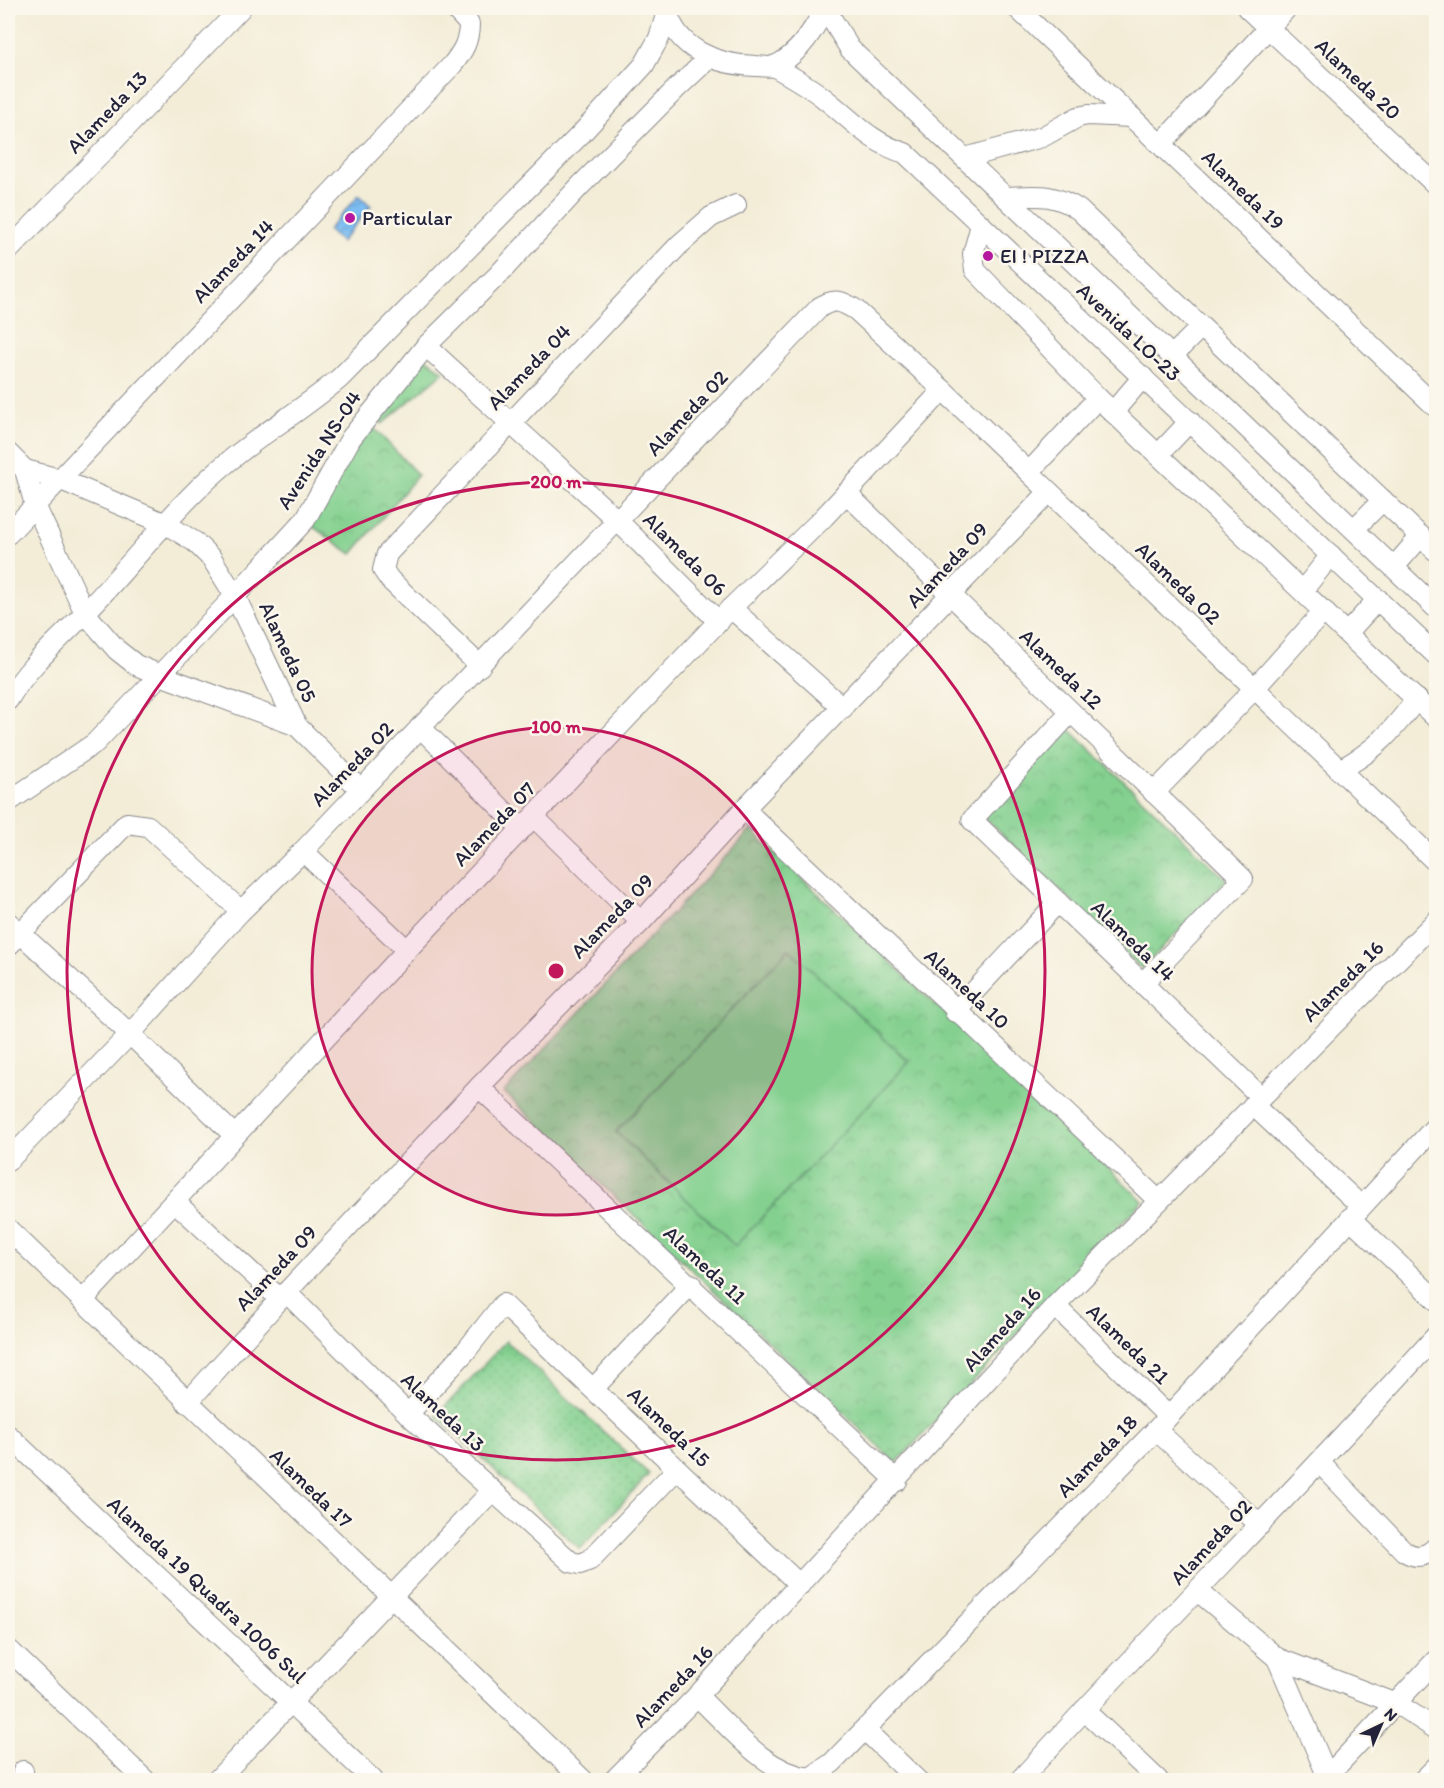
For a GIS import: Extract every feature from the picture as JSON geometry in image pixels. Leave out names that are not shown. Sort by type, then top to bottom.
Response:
[{"type":"street","name":"Alameda 13","points":[[8,251],[241,8]]},
{"type":"street","points":[[666,10],[677,31],[691,46],[709,58],[733,66],[773,66],[800,46],[815,28],[825,8]]},
{"type":"street","name":"Avenida LO-23","points":[[825,8],[850,49],[1437,608]]},
{"type":"street","name":"Alameda 19","points":[[1017,8],[1437,407]]},
{"type":"street","name":"Alameda 20","points":[[1247,8],[1437,184]]},
{"type":"street","points":[[1161,144],[1287,8]]},
{"type":"street","name":"Avenida NS-04","points":[[8,700],[20,679],[41,654],[85,613],[200,487],[230,461],[307,406],[362,359],[581,134],[644,65],[659,38],[666,10]]},
{"type":"street","name":"Alameda 14","points":[[8,534],[453,64],[464,50],[469,37],[469,24],[458,11]]},
{"type":"street","name":"Avenida NS-04","points":[[8,802],[95,743],[235,596],[305,520],[351,438],[426,346],[498,275],[644,121],[709,58]]},
{"type":"street","name":"Avenida LO-23","points":[[773,66],[825,99],[879,142],[905,153],[1437,655]]},
{"type":"street","points":[[965,158],[1042,137],[1078,117],[1088,115],[1132,117]]},
{"type":"street","points":[[1005,197],[1049,196],[1064,200],[1079,210],[1437,551]]},
{"type":"street","name":"Alameda 04","points":[[480,666],[390,580],[384,570],[383,562],[390,549],[679,245],[711,217],[736,205]]},
{"type":"street","points":[[981,225],[973,254],[975,270],[1098,398],[1437,718]]},
{"type":"street","name":"Alameda 02","points":[[8,1161],[130,1034],[241,911],[303,851],[820,307],[831,300],[843,302],[856,310],[943,390],[1437,862]]},
{"type":"street","points":[[1172,356],[1202,327]]},
{"type":"street","name":"Alameda 06","points":[[426,346],[725,615],[843,708]]},
{"type":"street","points":[[1113,412],[1143,377]]},
{"type":"street","name":"Alameda 07","points":[[82,1300],[406,950],[943,390]]},
{"type":"street","points":[[1029,472],[1098,398]]},
{"type":"street","points":[[1158,455],[1190,422]]},
{"type":"street","name":"Alameda 05","points":[[8,453],[25,470],[35,505],[85,613],[117,650],[136,664],[160,675],[297,726]]},
{"type":"street","name":"Alameda 05","points":[[25,470],[59,479],[166,524],[195,542],[212,559],[235,596],[297,726]]},
{"type":"street","name":"Alameda 12","points":[[850,489],[952,596],[1243,879],[1143,983]]},
{"type":"street","name":"Alameda 09","points":[[187,1403],[283,1296],[479,1087],[641,922],[744,809],[952,596],[1049,492]]},
{"type":"street","points":[[1354,529],[1383,500]]},
{"type":"street","points":[[1394,567],[1421,536]]},
{"type":"street","points":[[1303,590],[1331,555]]},
{"type":"street","points":[[1348,633],[1378,599]]},
{"type":"street","points":[[1155,793],[1254,689],[1324,610]]},
{"type":"street","points":[[1339,770],[1367,755],[1389,735],[1417,699]]},
{"type":"street","name":"Alameda 14","points":[[1071,712],[972,820],[1143,983],[1257,1101],[1356,1212]]},
{"type":"street","points":[[297,726],[360,789]]},
{"type":"street","points":[[420,728],[641,922]]},
{"type":"street","name":"Alameda 10","points":[[744,809],[1159,1202]]},
{"type":"street","points":[[234,1135],[130,1034],[12,934],[127,823],[148,826],[241,911]]},
{"type":"street","points":[[303,851],[406,950]]},
{"type":"street","points":[[956,1012],[1058,902]]},
{"type":"street","name":"Alameda 16","points":[[614,1780],[698,1696],[1055,1306],[1437,921]]},
{"type":"street","name":"Alameda 11","points":[[479,1087],[691,1284],[897,1481]]},
{"type":"street","name":"Alameda 18","points":[[698,1696],[770,1764],[793,1776],[810,1778],[832,1763],[1162,1423],[1437,1126]]},
{"type":"street","name":"Alameda 13","points":[[175,1202],[283,1296],[408,1414],[571,1562],[580,1564],[590,1560],[677,1469]]},
{"type":"street","points":[[1356,1212],[1437,1300]]},
{"type":"street","name":"Alameda 17","points":[[8,1229],[583,1780]]},
{"type":"street","points":[[594,1388],[691,1284]]},
{"type":"street","name":"Alameda 15","points":[[408,1414],[465,1352],[503,1304],[800,1586]]},
{"type":"street","name":"Alameda 21","points":[[1055,1306],[1162,1423],[1260,1525]]},
{"type":"street","name":"Alameda 02","points":[[1020,1780],[1437,1336]]},
{"type":"street","name":"Alameda 19 Quadra 1006 Sul","points":[[8,1435],[373,1780]]},
{"type":"street","points":[[1320,1463],[1404,1551],[1419,1557],[1435,1549]]},
{"type":"street","points":[[217,1780],[492,1491]]},
{"type":"street","points":[[1198,1591],[1277,1658],[1397,1704],[1437,1730]]},
{"type":"street","points":[[8,1649],[145,1780]]},
{"type":"street","points":[[1277,1658],[1327,1779],[1437,1660]]},
{"type":"street","points":[[1084,1710],[1158,1780]]},
{"type":"street","points":[[864,1729],[917,1780]]},
{"type":"street","points":[[1423,1780],[1437,1767]]},
{"type":"green space","points":[[424,357],[444,372],[382,424],[376,414]]},
{"type":"green space","points":[[372,426],[418,475],[352,554],[309,524],[357,436]]},
{"type":"green space","points":[[1067,727],[1227,880],[1142,969],[982,815]]},
{"type":"green space","points":[[751,830],[1143,1201],[896,1463],[504,1092]]},
{"type":"green space","points":[[789,949],[909,1062],[735,1246],[616,1132]]},
{"type":"green space","points":[[506,1341],[649,1474],[580,1549],[436,1416]]},
{"type":"water","name":"Particular","points":[[359,195],[371,206],[341,242],[328,230]]},
{"type":"place","name":"Particular","points":[[350,218]]},
{"type":"place","name":"EI ! PIZZA","points":[[988,256]]}]
